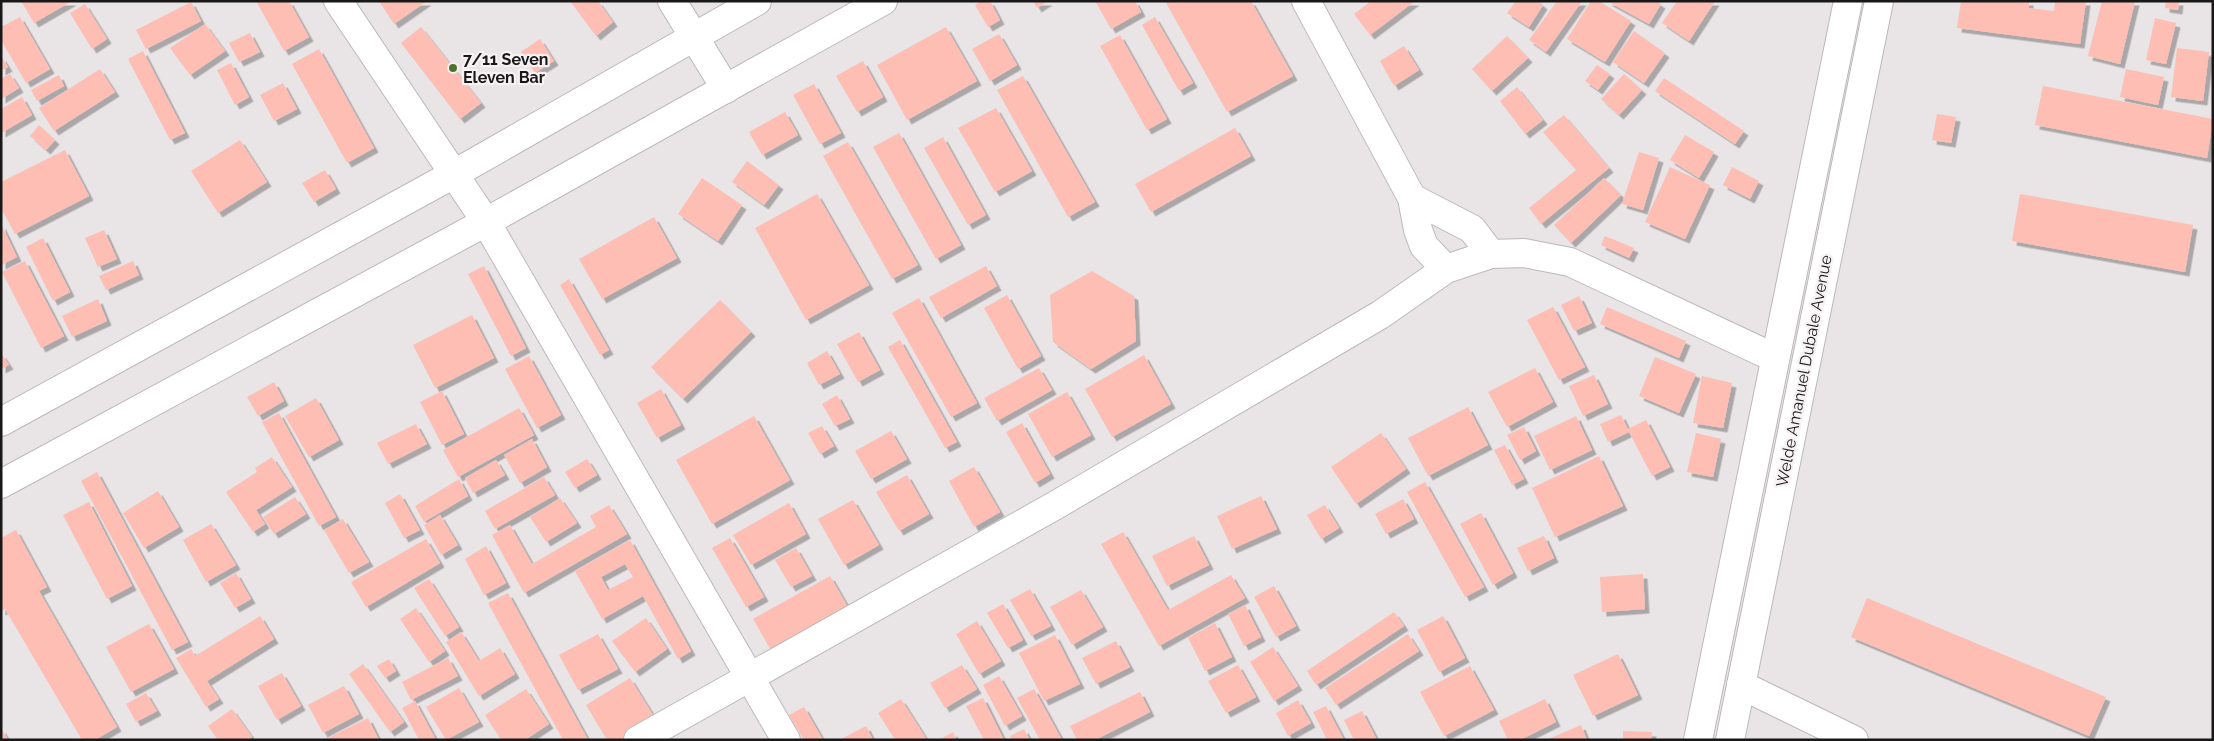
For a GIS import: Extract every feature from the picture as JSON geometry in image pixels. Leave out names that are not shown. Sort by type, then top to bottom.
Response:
[{"type":"main road","points":[[338,1],[486,222],[786,740]]},
{"type":"main road","points":[[672,1],[726,89]]},
{"type":"main road","points":[[1,422],[454,174],[757,1]]},
{"type":"main road","points":[[3,477],[486,222],[883,1]]},
{"type":"main road","points":[[1306,1],[1412,198],[1418,230],[1424,246],[1446,269]]},
{"type":"main road","points":[[1698,740],[1848,1]]},
{"type":"main road","name":"Welde Amanuel Dubale Avenue","points":[[1730,740],[1879,1]]},
{"type":"main road","points":[[1412,198],[1472,229],[1491,254]]},
{"type":"main road","points":[[638,740],[1064,500],[1380,315],[1446,269],[1491,254],[1524,253],[1570,262],[1775,358]]},
{"type":"main road","points":[[1741,685],[1854,740]]},
{"type":"building","points":[[21,1],[72,1],[34,23]]},
{"type":"building","points":[[256,1],[289,1],[309,37],[284,51]]},
{"type":"building","points":[[379,1],[427,1],[394,24]]},
{"type":"building","points":[[570,1],[598,1],[613,22],[596,36]]},
{"type":"building","points":[[981,1],[990,1],[1000,20],[988,27],[975,5]]},
{"type":"building","points":[[1033,1],[1048,1],[1037,8]]},
{"type":"building","points":[[1095,1],[1135,1],[1141,12],[1111,29]]},
{"type":"building","points":[[1165,1],[1251,1],[1293,76],[1227,112]]},
{"type":"building","points":[[1371,1],[1415,1],[1370,35],[1354,14]]},
{"type":"building","points":[[1516,1],[1538,1],[1543,5],[1529,27],[1507,13]]},
{"type":"building","points":[[1557,1],[1582,1],[1546,52],[1529,40]]},
{"type":"building","points":[[1591,1],[1599,1],[1631,21],[1605,62],[1567,39]]},
{"type":"building","points":[[1607,1],[1656,1],[1661,4],[1649,24]]},
{"type":"building","points":[[1677,1],[1715,1],[1689,41],[1662,23]]},
{"type":"building","points":[[1961,1],[2029,1],[2029,8],[2054,11],[2055,1],[2086,1],[2080,44],[1957,28]]},
{"type":"building","points":[[2102,1],[2135,1],[2120,64],[2088,56]]},
{"type":"building","points":[[2166,1],[2179,1],[2178,10],[2165,8]]},
{"type":"building","points":[[191,2],[201,21],[146,49],[136,30]]},
{"type":"building","points":[[85,4],[107,39],[92,49],[70,13]]},
{"type":"building","points":[[20,17],[50,69],[26,83],[1,40],[1,27]]},
{"type":"building","points":[[1155,17],[1193,83],[1179,91],[1142,25]]},
{"type":"building","points":[[2155,18],[2176,23],[2166,64],[2146,60]]},
{"type":"building","points":[[205,24],[225,51],[190,75],[170,48]]},
{"type":"building","points":[[421,27],[481,103],[460,119],[401,43]]},
{"type":"building","points":[[946,27],[977,81],[907,120],[877,65]]},
{"type":"building","points":[[1634,31],[1665,53],[1644,83],[1613,62]]},
{"type":"building","points":[[250,33],[260,52],[239,62],[229,43]]},
{"type":"building","points":[[999,34],[1017,65],[990,81],[972,49]]},
{"type":"building","points":[[1120,35],[1167,119],[1147,130],[1100,46]]},
{"type":"building","points":[[1507,36],[1528,58],[1492,91],[1472,69]]},
{"type":"building","points":[[540,39],[554,61],[535,73],[521,52]]},
{"type":"building","points":[[1404,46],[1419,70],[1394,86],[1380,61]]},
{"type":"building","points":[[2177,48],[2209,52],[2203,101],[2171,97]]},
{"type":"building","points":[[319,49],[374,148],[347,163],[292,64]]},
{"type":"building","points":[[143,51],[185,133],[170,140],[128,59]]},
{"type":"building","points":[[1,56],[8,67],[1,71]]},
{"type":"building","points":[[863,61],[883,97],[857,112],[836,76]]},
{"type":"building","points":[[231,63],[249,97],[235,105],[217,70]]},
{"type":"building","points":[[1597,65],[1610,74],[1598,90],[1585,81]]},
{"type":"building","points":[[100,69],[115,92],[54,131],[39,108]]},
{"type":"building","points":[[2126,69],[2164,77],[2158,105],[2120,97]]},
{"type":"building","points":[[10,74],[19,88],[1,99],[1,79]]},
{"type":"building","points":[[1624,74],[1642,90],[1619,115],[1601,99]]},
{"type":"building","points":[[59,75],[64,86],[37,101],[31,90]]},
{"type":"building","points":[[1023,76],[1095,202],[1068,217],[997,90]]},
{"type":"building","points":[[1664,78],[1744,131],[1735,144],[1655,91]]},
{"type":"building","points":[[283,83],[297,109],[274,121],[260,95]]},
{"type":"building","points":[[814,84],[841,133],[820,144],[793,95]]},
{"type":"building","points":[[2043,86],[2213,119],[2207,158],[2035,125]]},
{"type":"building","points":[[1517,87],[1543,120],[1525,134],[1500,101]]},
{"type":"building","points":[[22,97],[32,115],[1,133],[1,109]]},
{"type":"building","points":[[996,108],[1032,171],[995,192],[958,128]]},
{"type":"building","points":[[785,112],[798,135],[762,155],[749,132]]},
{"type":"building","points":[[1937,114],[1956,117],[1951,143],[1932,140]]},
{"type":"building","points":[[1564,115],[1609,168],[1541,224],[1529,208],[1576,170],[1543,132]]},
{"type":"building","points":[[39,125],[55,140],[46,150],[30,136]]},
{"type":"building","points":[[1235,128],[1251,156],[1151,212],[1135,184]]},
{"type":"building","points":[[899,133],[961,245],[936,259],[873,147]]},
{"type":"building","points":[[1685,135],[1714,152],[1699,178],[1670,160]]},
{"type":"building","points":[[943,137],[986,215],[968,225],[924,148]]},
{"type":"building","points":[[240,140],[267,182],[218,213],[191,171]]},
{"type":"building","points":[[848,142],[918,265],[892,279],[823,156]]},
{"type":"building","points":[[65,150],[89,196],[15,234],[1,208],[1,182]]},
{"type":"building","points":[[1639,152],[1659,158],[1643,210],[1622,204]]},
{"type":"building","points":[[747,161],[779,185],[764,205],[732,182]]},
{"type":"building","points":[[1670,167],[1710,185],[1685,239],[1645,222]]},
{"type":"building","points":[[1732,167],[1759,181],[1750,199],[1723,185]]},
{"type":"building","points":[[325,170],[336,189],[314,202],[302,183]]},
{"type":"building","points":[[702,178],[742,205],[718,241],[678,214]]},
{"type":"building","points":[[1604,178],[1621,195],[1571,243],[1554,225]]},
{"type":"building","points":[[817,194],[869,285],[806,320],[755,228]]},
{"type":"building","points":[[2020,194],[2193,225],[2185,272],[2012,241]]},
{"type":"building","points":[[654,217],[677,258],[602,299],[579,259]]},
{"type":"building","points":[[1,224],[17,257],[1,265]]},
{"type":"building","points":[[104,230],[117,259],[98,267],[85,238]]},
{"type":"building","points":[[1605,236],[1634,248],[1629,258],[1601,245]]},
{"type":"building","points":[[43,238],[70,292],[53,301],[26,247]]},
{"type":"building","points":[[25,261],[64,336],[41,348],[2,272]]},
{"type":"building","points":[[133,261],[139,275],[106,290],[99,276]]},
{"type":"building","points":[[484,266],[526,348],[511,356],[468,274]]},
{"type":"building","points":[[986,266],[997,286],[941,318],[929,297]]},
{"type":"building","points":[[1092,271],[1134,296],[1136,341],[1091,369],[1053,342],[1050,295]]},
{"type":"building","points":[[569,279],[609,350],[600,355],[560,285]]},
{"type":"building","points":[[1007,295],[1041,356],[1018,369],[984,308]]},
{"type":"building","points":[[1579,296],[1592,323],[1574,331],[1561,305]]},
{"type":"building","points":[[919,298],[977,403],[951,417],[892,313]]},
{"type":"building","points":[[98,299],[107,321],[72,337],[62,316]]},
{"type":"building","points":[[720,300],[751,332],[683,399],[651,367]]},
{"type":"building","points":[[1553,307],[1585,367],[1559,380],[1527,320]]},
{"type":"building","points":[[1607,307],[1686,341],[1679,358],[1600,324]]},
{"type":"building","points":[[472,315],[494,358],[435,388],[413,345]]},
{"type":"building","points":[[859,332],[880,370],[858,382],[837,344]]},
{"type":"building","points":[[900,340],[957,442],[945,448],[888,347]]},
{"type":"building","points":[[827,351],[840,374],[819,385],[807,363]]},
{"type":"building","points":[[1,353],[9,365],[1,369]]},
{"type":"building","points":[[1144,355],[1171,404],[1112,437],[1085,389]]},
{"type":"building","points":[[529,356],[561,415],[537,428],[505,369]]},
{"type":"building","points":[[1655,357],[1696,374],[1679,413],[1639,396]]},
{"type":"building","points":[[1039,368],[1052,390],[997,421],[984,398]]},
{"type":"building","points":[[1535,368],[1553,402],[1507,427],[1488,392]]},
{"type":"building","points":[[1594,375],[1608,404],[1583,416],[1569,386]]},
{"type":"building","points":[[1702,376],[1732,383],[1723,428],[1693,423]]},
{"type":"building","points":[[274,382],[284,401],[258,416],[247,397]]},
{"type":"building","points":[[661,389],[681,425],[657,438],[637,403]]},
{"type":"building","points":[[442,391],[464,434],[442,445],[420,402]]},
{"type":"building","points":[[1067,392],[1091,435],[1052,457],[1028,414]]},
{"type":"building","points":[[837,395],[850,419],[835,426],[822,404]]},
{"type":"building","points":[[316,398],[339,440],[309,457],[285,416]]},
{"type":"building","points":[[1468,407],[1488,445],[1428,476],[1408,438]]},
{"type":"building","points":[[519,408],[534,435],[458,477],[443,450]]},
{"type":"building","points":[[279,413],[336,517],[319,526],[262,422]]},
{"type":"building","points":[[1621,415],[1628,429],[1646,420],[1670,467],[1652,476],[1629,432],[1608,442],[1600,424]]},
{"type":"building","points":[[754,416],[790,480],[712,524],[676,460]]},
{"type":"building","points":[[1576,416],[1592,450],[1550,470],[1534,436]]},
{"type":"building","points":[[1022,423],[1050,474],[1035,483],[1006,432]]},
{"type":"building","points":[[416,424],[427,444],[388,464],[377,443]]},
{"type":"building","points":[[822,426],[834,446],[820,454],[808,433]]},
{"type":"building","points":[[1524,427],[1536,451],[1520,460],[1507,435]]},
{"type":"building","points":[[891,431],[907,459],[871,479],[855,451]]},
{"type":"building","points":[[1381,433],[1406,469],[1356,504],[1331,467]]},
{"type":"building","points":[[1696,433],[1721,439],[1713,477],[1687,472]]},
{"type":"building","points":[[532,439],[547,467],[520,483],[504,455]]},
{"type":"building","points":[[1505,445],[1524,479],[1512,485],[1494,450]]},
{"type":"building","points":[[1599,456],[1623,506],[1555,537],[1532,488]]},
{"type":"building","points":[[272,457],[292,487],[256,510],[265,524],[253,532],[226,492],[257,472],[255,468]]},
{"type":"building","points":[[587,459],[597,475],[575,488],[565,472]]},
{"type":"building","points":[[496,460],[505,475],[473,493],[465,478]]},
{"type":"building","points":[[974,467],[1000,512],[974,527],[949,481]]},
{"type":"building","points":[[97,472],[188,642],[172,650],[81,481]]},
{"type":"building","points":[[907,475],[929,514],[899,531],[876,492]]},
{"type":"building","points":[[544,477],[555,495],[495,529],[485,511]]},
{"type":"building","points":[[459,479],[468,496],[424,522],[415,506]]},
{"type":"building","points":[[1425,482],[1484,587],[1465,597],[1407,492]]},
{"type":"building","points":[[158,491],[179,527],[144,548],[123,513]]},
{"type":"building","points":[[400,494],[420,530],[404,538],[385,503]]},
{"type":"building","points":[[1261,496],[1277,529],[1232,549],[1217,516]]},
{"type":"building","points":[[295,497],[306,514],[274,534],[263,517]]},
{"type":"building","points":[[560,498],[577,523],[546,542],[530,517]]},
{"type":"building","points":[[1403,499],[1414,519],[1386,534],[1375,514]]},
{"type":"building","points":[[853,500],[879,545],[844,565],[818,519]]},
{"type":"building","points":[[89,502],[132,586],[107,599],[63,515]]},
{"type":"building","points":[[789,503],[806,534],[751,565],[733,535]]},
{"type":"building","points":[[609,505],[627,534],[524,593],[492,535],[510,525],[532,564],[596,527],[590,516]]},
{"type":"building","points":[[1325,505],[1339,528],[1321,539],[1307,515]]},
{"type":"building","points":[[1481,513],[1513,573],[1493,585],[1460,524]]},
{"type":"building","points":[[440,515],[458,545],[441,555],[424,525]]},
{"type":"building","points":[[343,519],[369,562],[349,573],[324,530]]},
{"type":"building","points":[[211,524],[236,565],[206,582],[183,540]]},
{"type":"building","points":[[16,530],[47,587],[39,591],[117,727],[95,740],[82,740],[5,609],[1,611],[1,538]]},
{"type":"building","points":[[1123,532],[1168,610],[1231,575],[1245,598],[1159,646],[1101,544]]},
{"type":"building","points":[[1194,536],[1209,565],[1167,586],[1152,556]]},
{"type":"building","points":[[1544,536],[1554,558],[1528,571],[1517,548]]},
{"type":"building","points":[[730,538],[764,597],[746,607],[712,548]]},
{"type":"building","points":[[426,539],[440,563],[366,607],[351,582]]},
{"type":"building","points":[[630,540],[691,651],[678,659],[643,596],[602,619],[575,571]],"holes":[[[625,564],[633,577],[608,590],[601,577]]]},
{"type":"building","points":[[486,546],[506,583],[484,595],[465,559]]},
{"type":"building","points":[[796,548],[812,576],[791,587],[775,560]]},
{"type":"building","points":[[236,573],[251,599],[235,608],[220,583]]},
{"type":"building","points":[[1643,574],[1645,609],[1602,612],[1600,577]]},
{"type":"building","points":[[830,576],[849,609],[772,652],[753,619]]},
{"type":"building","points":[[429,579],[459,627],[445,636],[414,588]]},
{"type":"building","points":[[1274,586],[1296,626],[1276,637],[1254,597]]},
{"type":"building","points":[[1030,589],[1051,626],[1031,636],[1010,600]]},
{"type":"building","points":[[1081,590],[1103,627],[1072,645],[1050,607]]},
{"type":"building","points":[[508,593],[588,740],[563,740],[488,603]]},
{"type":"building","points":[[1867,598],[2106,697],[2089,736],[1851,637]]},
{"type":"building","points":[[1003,604],[1023,640],[1008,648],[987,613]]},
{"type":"building","points":[[1245,605],[1261,637],[1244,646],[1228,614]]},
{"type":"building","points":[[416,608],[445,651],[429,662],[400,619]]},
{"type":"building","points":[[1394,612],[1404,626],[1316,685],[1307,671]]},
{"type":"building","points":[[260,616],[274,639],[207,681],[219,699],[206,707],[176,658],[191,649],[195,656]]},
{"type":"building","points":[[1443,616],[1465,658],[1439,672],[1417,630]]},
{"type":"building","points":[[646,618],[667,649],[635,672],[612,641]]},
{"type":"building","points":[[977,621],[1001,661],[979,674],[956,634]]},
{"type":"building","points":[[1215,623],[1232,657],[1205,671],[1188,638]]},
{"type":"building","points":[[149,624],[174,669],[131,692],[106,647]]},
{"type":"building","points":[[461,632],[479,661],[500,648],[515,674],[479,696],[446,642]]},
{"type":"building","points":[[598,634],[618,669],[578,690],[559,655]]},
{"type":"building","points":[[1408,634],[1419,651],[1336,705],[1325,688]]},
{"type":"building","points":[[1055,635],[1080,684],[1044,701],[1019,653]]},
{"type":"building","points":[[1116,641],[1130,667],[1096,684],[1082,658]]},
{"type":"building","points":[[1273,647],[1298,686],[1274,701],[1250,662]]},
{"type":"building","points":[[1618,654],[1638,695],[1593,716],[1573,675]]},
{"type":"building","points":[[448,658],[458,676],[411,700],[402,682]]},
{"type":"building","points":[[389,659],[396,671],[385,678],[377,666]]},
{"type":"building","points":[[363,664],[404,722],[390,732],[349,674]]},
{"type":"building","points":[[962,665],[977,689],[945,708],[930,683]]},
{"type":"building","points":[[1238,665],[1256,697],[1226,713],[1208,681]]},
{"type":"building","points":[[1470,666],[1494,710],[1444,736],[1420,692]]},
{"type":"building","points":[[282,673],[301,706],[277,720],[258,686]]},
{"type":"building","points":[[999,676],[1022,716],[1005,726],[983,685]]},
{"type":"building","points":[[630,678],[656,720],[624,740],[607,740],[586,705]]},
{"type":"building","points":[[344,686],[359,714],[323,733],[308,705]]},
{"type":"building","points":[[459,688],[479,722],[446,740],[426,707]]},
{"type":"building","points":[[526,689],[549,724],[525,740],[501,740],[485,715]]},
{"type":"building","points":[[1034,689],[1062,740],[1040,740],[1017,698]]},
{"type":"building","points":[[1140,692],[1150,712],[1095,740],[1077,740],[1070,726]]},
{"type":"building","points":[[146,693],[157,711],[136,722],[126,704]]},
{"type":"building","points":[[983,698],[1004,740],[984,740],[966,706]]},
{"type":"building","points":[[901,699],[927,740],[895,740],[878,713]]},
{"type":"building","points":[[1545,699],[1556,722],[1520,740],[1508,740],[1499,721]]},
{"type":"building","points":[[1298,700],[1311,723],[1288,736],[1276,713]]},
{"type":"building","points":[[415,701],[436,740],[419,740],[402,708]]},
{"type":"building","points":[[1326,706],[1344,740],[1327,740],[1313,712]]},
{"type":"building","points":[[804,707],[823,740],[804,740],[789,715]]},
{"type":"building","points":[[232,709],[252,737],[249,740],[218,740],[208,726]]},
{"type":"building","points":[[1362,711],[1377,740],[1354,740],[1344,720]]},
{"type":"building","points":[[368,718],[379,740],[324,740]]},
{"type":"building","points":[[1581,725],[1587,740],[1546,740]]},
{"type":"building","points":[[866,726],[873,740],[839,740]]},
{"type":"building","points":[[1,728],[8,740],[1,740]]},
{"type":"building","points":[[1024,729],[1030,740],[1012,740],[1010,736]]},
{"type":"building","points":[[1623,731],[1652,732],[1651,740],[1623,740]]},
{"type":"building","points":[[953,732],[956,740],[939,740]]},
{"type":"place","name":"7/11 Seven Eleven Bar","points":[[453,68]]}]
